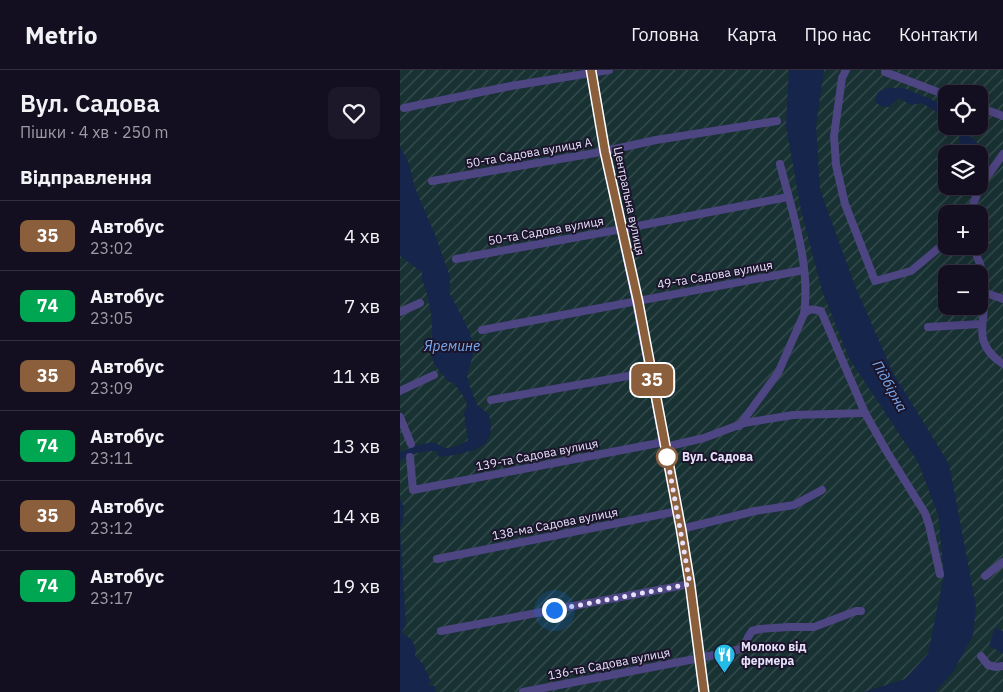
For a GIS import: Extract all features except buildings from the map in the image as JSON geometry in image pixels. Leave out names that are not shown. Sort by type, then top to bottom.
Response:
[{"type":"street","points":[[404,108],[512,86],[609,70]]},
{"type":"street","points":[[846,70],[842,78],[834,136],[836,165],[845,204],[875,281],[911,271],[938,249]]},
{"type":"street","name":"Центральна вулиця","points":[[592,72],[605,152],[638,301],[678,511],[704,692]]},
{"type":"street","points":[[885,72],[938,92]]},
{"type":"street","points":[[988,110],[1003,116]]},
{"type":"street","name":"50-та Садова вулиця А","points":[[432,181],[605,152],[656,140],[777,121]]},
{"type":"street","points":[[973,205],[981,185],[1003,154]]},
{"type":"street","points":[[739,426],[778,373],[804,311],[806,293],[798,231],[780,164]]},
{"type":"street","name":"50-та Садова вулиця","points":[[456,259],[788,197]]},
{"type":"street","name":"49-та Садова вулиця","points":[[482,330],[804,270]]},
{"type":"street","points":[[988,294],[1003,299]]},
{"type":"street","points":[[400,312],[420,303]]},
{"type":"street","points":[[804,311],[813,309],[821,311],[866,413],[924,513],[929,525],[940,574]]},
{"type":"street","points":[[983,315],[982,336],[986,349],[1003,364]]},
{"type":"street","points":[[928,327],[982,324]]},
{"type":"street","points":[[491,400],[651,372]]},
{"type":"street","points":[[400,391],[434,375]]},
{"type":"street","name":"139-та Садова вулиця","points":[[410,457],[413,490],[704,438],[744,423],[793,415],[866,413]]},
{"type":"street","points":[[400,416],[411,444]]},
{"type":"street","points":[[681,529],[756,511],[794,505],[822,490]]},
{"type":"street","name":"138-ма Садова вулиця","points":[[437,559],[678,511]]},
{"type":"street","points":[[985,576],[1003,562]]},
{"type":"street","points":[[441,631],[690,584]]},
{"type":"street","name":"136-та Садова вулиця","points":[[523,692],[741,649],[746,643],[748,636],[760,629],[814,627],[856,611],[861,611]]},
{"type":"street","points":[[982,656],[988,665],[1003,666]]},
{"type":"green space","points":[[400,70],[1003,70],[1003,692],[400,692]]},
{"type":"water","name":"Підбірна","points":[[789,70],[824,70],[816,125],[820,190],[855,286],[893,373],[949,464],[976,606],[973,635],[953,672],[935,692],[864,692],[905,679],[928,654],[944,575],[938,514],[918,462],[849,358],[822,290],[801,210],[786,125]]},
{"type":"water","points":[[887,88],[904,88],[938,103],[938,113],[922,103],[911,105],[899,98],[889,107],[881,106],[875,102],[878,92]]},
{"type":"water","points":[[959,135],[969,135],[979,145],[960,145]]},
{"type":"water","name":"Яремине","points":[[400,147],[408,161],[415,188],[436,237],[450,277],[450,294],[469,331],[473,344],[473,354],[467,376],[477,405],[489,415],[491,426],[490,435],[486,443],[474,450],[439,457],[437,451],[422,452],[408,456],[400,461],[400,452],[419,445],[434,443],[445,448],[452,448],[468,440],[464,413],[467,407],[466,400],[454,383],[449,382],[434,364],[432,356],[432,319],[426,289],[422,280],[422,272],[400,256]]},
{"type":"water","points":[[400,499],[404,517],[400,529]]},
{"type":"water","points":[[400,529],[406,626],[402,631],[413,643],[415,656],[420,661],[431,682],[429,683],[430,686],[435,686],[436,692],[400,692]]},
{"type":"water","points":[[995,628],[1003,631],[1003,653],[989,646]]},
{"type":"bus line","name":"35","points":[[591,70],[605,152],[638,301],[681,529],[704,692]]},
{"type":"place","name":"Вул. Садова","points":[[667,457]]},
{"type":"place","name":"Молоко від фермера","points":[[725,673]]},
{"type":"route","points":[[554,610],[690,584],[667,457]]}]
